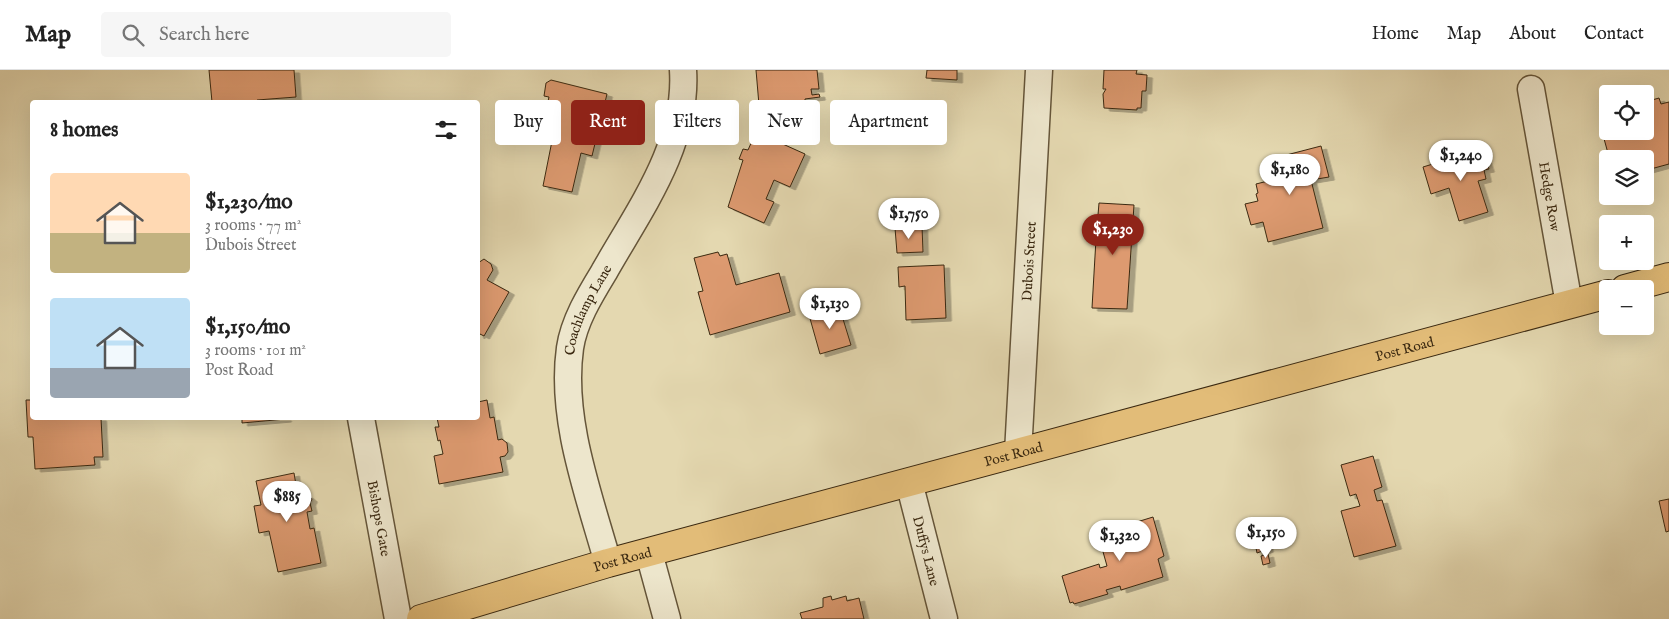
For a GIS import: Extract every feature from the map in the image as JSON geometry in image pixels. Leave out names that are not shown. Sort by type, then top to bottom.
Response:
[{"type":"main road","points":[[1654,281],[1669,277]]},
{"type":"main road","name":"Post Road","points":[[422,619],[608,563],[1599,296]]},
{"type":"street","name":"Coachlamp Lane","points":[[608,563],[577,449],[570,411],[568,374],[570,346],[578,319],[591,294],[666,162],[676,133],[682,103],[683,70]]},
{"type":"street","name":"Dubois Street","points":[[1018,453],[1040,70]]},
{"type":"street","name":"Hedge Row","points":[[1531,88],[1569,304]]},
{"type":"street","name":"Bishops Gate","points":[[361,420],[398,619]]},
{"type":"street","name":"Duffys Lane","points":[[910,482],[944,619]]},
{"type":"street","points":[[649,553],[667,619]]},
{"type":"building","points":[[209,70],[294,70],[296,97],[257,100],[212,100]]},
{"type":"building","points":[[756,70],[817,70],[819,89],[811,89],[812,95],[819,94],[820,97],[805,100],[759,100]]},
{"type":"building","points":[[927,70],[957,70],[957,80],[926,78]]},
{"type":"building","points":[[1104,70],[1137,70],[1136,74],[1147,75],[1146,91],[1142,91],[1141,108],[1137,108],[1137,110],[1104,108],[1103,94],[1106,89],[1103,89]]},
{"type":"building","points":[[551,80],[607,94],[606,100],[571,100],[571,145],[595,145],[592,156],[581,153],[572,192],[543,186],[551,145],[561,145],[561,100],[548,100],[549,97],[544,96],[546,83]]},
{"type":"building","points":[[1659,98],[1661,104],[1669,102],[1669,164],[1654,168],[1654,150],[1607,150],[1604,140],[1654,140],[1654,99]]},
{"type":"building","points":[[750,145],[785,145],[805,154],[790,187],[774,180],[766,199],[774,202],[764,223],[728,207],[743,160],[739,159],[743,149],[748,150]]},
{"type":"building","points":[[1321,146],[1329,177],[1311,180],[1323,228],[1268,242],[1263,222],[1251,225],[1245,204],[1258,201],[1256,184],[1276,179],[1271,159]]},
{"type":"building","points":[[1482,149],[1489,169],[1484,170],[1486,179],[1478,181],[1488,212],[1459,221],[1449,188],[1431,194],[1423,167]]},
{"type":"building","points":[[1099,203],[1134,205],[1127,309],[1092,308],[1096,239],[1092,239],[1093,227],[1097,227]]},
{"type":"building","points":[[922,226],[923,252],[897,253],[895,228]]},
{"type":"building","points":[[718,252],[720,256],[727,254],[736,285],[779,273],[790,312],[710,335],[698,292],[703,291],[694,258]]},
{"type":"building","points":[[484,259],[491,264],[493,270],[487,280],[509,292],[484,336],[480,334],[480,262]]},
{"type":"building","points":[[944,265],[946,318],[906,320],[905,286],[899,287],[898,267]]},
{"type":"building","points":[[839,306],[851,345],[820,354],[809,315]]},
{"type":"building","points":[[26,400],[30,400],[30,420],[101,420],[103,457],[94,457],[95,465],[35,469],[33,437],[28,437]]},
{"type":"building","points":[[487,400],[490,418],[494,417],[498,440],[502,439],[507,443],[508,452],[505,456],[500,457],[503,472],[439,484],[434,456],[443,454],[435,427],[439,427],[437,420],[480,420],[480,402]]},
{"type":"building","points":[[242,420],[275,420],[242,423]]},
{"type":"building","points":[[1373,456],[1382,487],[1374,490],[1377,501],[1382,500],[1396,546],[1354,557],[1341,511],[1360,506],[1356,494],[1350,496],[1341,465]]},
{"type":"building","points":[[294,473],[298,497],[307,495],[312,499],[310,503],[312,511],[307,512],[310,529],[314,528],[321,563],[278,572],[269,531],[259,533],[254,506],[261,505],[256,481]]},
{"type":"building","points":[[1669,499],[1669,531],[1666,532],[1659,501]]},
{"type":"building","points":[[1153,517],[1164,556],[1158,559],[1163,577],[1121,590],[1120,586],[1106,590],[1108,594],[1074,604],[1073,602],[1070,603],[1062,576],[1099,564],[1100,568],[1107,566],[1098,534]]},
{"type":"building","points":[[1266,540],[1268,549],[1257,553],[1255,543]]},
{"type":"building","points":[[1268,554],[1270,563],[1263,565],[1261,556]]},
{"type":"building","points":[[831,596],[832,600],[846,596],[847,601],[859,598],[864,619],[802,619],[800,613],[823,607],[823,598]]}]
